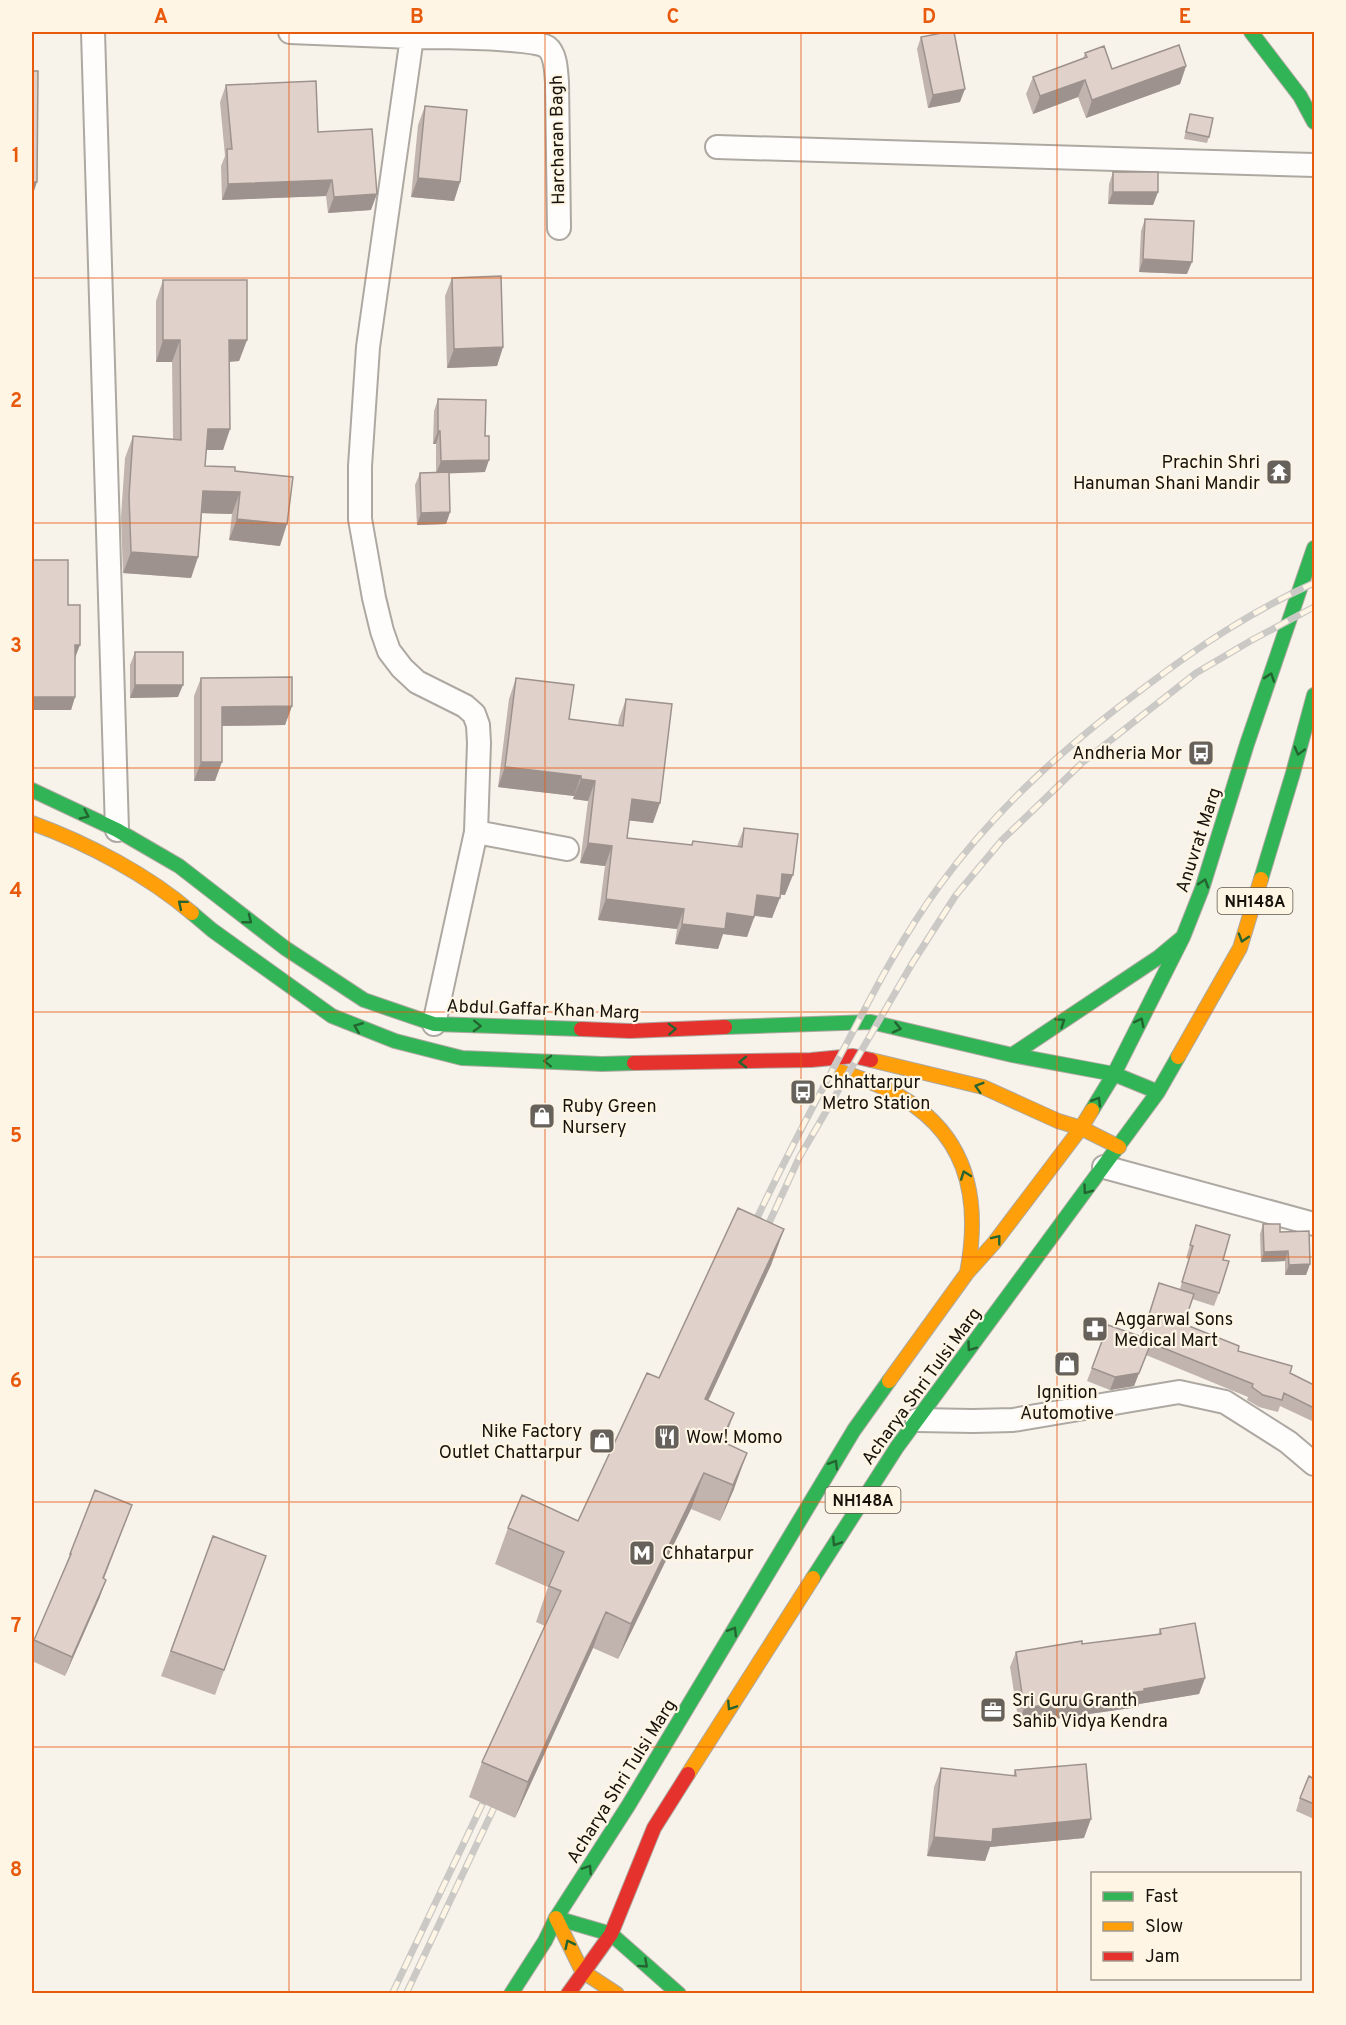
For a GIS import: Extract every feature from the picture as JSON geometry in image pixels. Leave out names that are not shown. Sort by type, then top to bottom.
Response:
[{"type":"main road","points":[[1251,32],[1300,96],[1314,122]]},
{"type":"main road","name":"Anuvrat Marg","points":[[1081,1128],[1114,1074],[1183,937],[1202,889],[1247,744],[1314,548]]},
{"type":"main road","name":"NH148A","points":[[1158,1092],[1240,948],[1314,695]]},
{"type":"main road","name":"Abdul Gaffar Khan Marg","points":[[32,790],[117,830],[179,866],[285,948],[364,1000],[434,1024],[630,1031],[871,1022],[1114,1074],[1158,1092]]},
{"type":"main road","points":[[32,823],[69,836],[155,884],[212,930],[332,1016],[394,1041],[462,1058],[602,1064],[811,1060],[853,1056],[993,1091],[1081,1128],[1119,1147]]},
{"type":"main road","points":[[1012,1054],[1158,957],[1183,937]]},
{"type":"main road","points":[[811,1060],[869,1081],[906,1100],[923,1113],[945,1137],[962,1166],[970,1186],[974,1208],[975,1230],[967,1273]]},
{"type":"main road","name":"Acharya Shri Tulsi Marg","points":[[611,1934],[654,1828],[891,1456],[1158,1092]]},
{"type":"main road","name":"Acharya Shri Tulsi Marg","points":[[556,1918],[628,1806],[854,1430],[967,1273],[994,1243],[1081,1128]]},
{"type":"main road","points":[[556,1918],[611,1934],[679,1994]]},
{"type":"main road","points":[[556,1918],[582,1971],[616,1994]]},
{"type":"main road","points":[[511,1994],[545,1941],[556,1918]]},
{"type":"main road","name":"NH148A","points":[[568,1994],[582,1971],[611,1934]]},
{"type":"street","points":[[93,32],[117,830]]},
{"type":"street","points":[[290,32],[412,37],[368,347],[360,466],[360,519],[374,598],[389,651],[417,682],[465,706],[474,714],[478,725],[476,832],[434,1024]]},
{"type":"street","name":"Harcharan Bagh","points":[[412,37],[518,41],[540,43],[547,47],[555,63],[557,82],[559,228]]},
{"type":"street","points":[[717,147],[1314,165]]},
{"type":"street","points":[[476,832],[567,849]]},
{"type":"street","points":[[1104,1167],[1314,1224]]},
{"type":"street","points":[[917,1420],[1013,1420],[1179,1392],[1225,1402],[1288,1443],[1314,1464]]},
{"type":"building","points":[[954,32],[965,89],[933,95],[921,37]]},
{"type":"building","points":[[1179,45],[1186,66],[1092,100],[1085,80],[1040,96],[1033,77],[1087,57],[1085,53],[1104,46],[1112,69]]},
{"type":"building","points":[[32,71],[38,71],[37,182],[32,182]]},
{"type":"building","points":[[316,81],[318,132],[372,129],[377,194],[334,197],[332,180],[228,184],[227,149],[232,149],[226,85]]},
{"type":"building","points":[[425,106],[467,110],[460,182],[418,178]]},
{"type":"building","points":[[1190,114],[1213,118],[1209,137],[1186,132]]},
{"type":"building","points":[[1113,172],[1158,172],[1158,192],[1113,192]]},
{"type":"building","points":[[1145,219],[1194,221],[1192,262],[1143,259]]},
{"type":"building","points":[[501,276],[503,347],[454,349],[452,278]]},
{"type":"building","points":[[163,280],[247,280],[247,340],[229,340],[230,429],[208,429],[205,466],[235,467],[235,471],[293,477],[287,524],[237,519],[240,492],[203,491],[198,557],[131,552],[129,496],[133,436],[181,440],[180,340],[163,340]]},
{"type":"building","points":[[438,399],[486,400],[485,436],[489,436],[489,460],[441,461]]},
{"type":"building","points":[[449,472],[450,512],[421,513],[420,473]]},
{"type":"building","points":[[32,560],[68,560],[68,605],[80,605],[80,645],[75,645],[75,697],[33,697]]},
{"type":"building","points":[[135,652],[183,652],[183,685],[135,685]]},
{"type":"building","points":[[292,677],[292,706],[222,707],[222,762],[201,762],[201,678]]},
{"type":"building","points":[[516,678],[574,685],[569,719],[623,726],[626,699],[672,704],[660,803],[632,799],[627,838],[692,845],[693,841],[742,847],[744,828],[798,834],[793,875],[782,874],[780,898],[757,895],[754,917],[727,913],[725,929],[682,924],[684,909],[606,899],[612,846],[588,843],[595,781],[581,779],[581,776],[505,767]]},
{"type":"building","points":[[738,1208],[784,1229],[705,1399],[734,1413],[721,1441],[747,1453],[733,1485],[704,1473],[631,1624],[606,1612],[528,1782],[482,1762],[561,1591],[549,1586],[564,1552],[508,1528],[522,1495],[578,1521],[647,1373],[659,1378]]},
{"type":"building","points":[[1263,1224],[1280,1224],[1280,1232],[1309,1231],[1310,1264],[1289,1265],[1288,1251],[1264,1252]]},
{"type":"building","points":[[1196,1225],[1230,1235],[1223,1260],[1229,1261],[1219,1293],[1182,1282],[1193,1246],[1190,1245]]},
{"type":"building","points":[[1159,1283],[1194,1294],[1184,1324],[1239,1346],[1238,1351],[1292,1366],[1290,1373],[1314,1385],[1314,1408],[1284,1393],[1282,1400],[1263,1395],[1252,1387],[1253,1384],[1151,1343],[1139,1373],[1115,1377],[1092,1368],[1108,1325],[1142,1337]]},
{"type":"building","points":[[95,1490],[132,1505],[103,1578],[106,1580],[72,1657],[34,1640],[71,1554]]},
{"type":"building","points":[[213,1536],[266,1556],[224,1670],[171,1651]]},
{"type":"building","points":[[1195,1623],[1205,1678],[1144,1689],[1144,1691],[1024,1708],[1016,1652],[1082,1641],[1082,1644],[1161,1634],[1160,1629]]},
{"type":"building","points":[[1086,1764],[1091,1819],[993,1829],[992,1842],[934,1837],[941,1768],[1016,1776],[1015,1770]]},
{"type":"building","points":[[1309,1776],[1314,1779],[1314,1804],[1300,1798]]},
{"type":"railway","points":[[751,1231],[798,1135],[891,961],[914,922],[940,885],[985,829],[1061,754],[1185,657],[1269,605],[1314,583]]},
{"type":"railway","points":[[763,1236],[799,1158],[913,962],[956,895],[1002,840],[1083,762],[1196,673],[1314,607]]},
{"type":"railway","points":[[392,1994],[490,1788]]},
{"type":"railway","points":[[406,1994],[501,1793]]},
{"type":"traffic: fast","points":[[1251,32],[1300,96],[1314,122]]},
{"type":"traffic: fast","points":[[1092,1110],[1114,1074],[1183,937],[1202,889],[1247,744],[1314,548]]},
{"type":"traffic: fast","points":[[1261,879],[1314,695]]},
{"type":"traffic: fast","points":[[32,790],[117,830],[179,866],[285,948],[364,1000],[434,1024],[581,1029]]},
{"type":"traffic: fast","points":[[192,913],[212,930],[332,1016],[395,1041],[462,1058],[602,1064],[634,1063]]},
{"type":"traffic: fast","points":[[1012,1055],[1159,957],[1183,937]]},
{"type":"traffic: fast","points":[[725,1027],[871,1022],[1012,1055],[1114,1074],[1158,1092]]},
{"type":"traffic: fast","points":[[813,1578],[897,1447],[1158,1092],[1178,1057]]},
{"type":"traffic: fast","points":[[511,1994],[545,1941],[556,1918],[628,1806],[854,1430],[889,1381]]},
{"type":"traffic: fast","points":[[556,1918],[611,1934],[679,1994]]},
{"type":"traffic: slow","points":[[32,823],[74,840],[116,861],[137,873],[192,913]]},
{"type":"traffic: slow","points":[[1178,1057],[1240,948],[1261,879]]},
{"type":"traffic: slow","points":[[871,1060],[983,1087],[1058,1121],[1081,1128],[1119,1147]]},
{"type":"traffic: slow","points":[[839,1071],[884,1088],[916,1107],[936,1124],[952,1145],[963,1167],[969,1191],[972,1217],[967,1273]]},
{"type":"traffic: slow","points":[[889,1381],[967,1273],[994,1243],[1081,1128],[1092,1110]]},
{"type":"traffic: slow","points":[[688,1774],[813,1578]]},
{"type":"traffic: slow","points":[[556,1918],[582,1971],[617,1994]]},
{"type":"traffic: jam","points":[[581,1029],[630,1031],[725,1027]]},
{"type":"traffic: jam","points":[[634,1063],[811,1060],[853,1056],[871,1060]]},
{"type":"traffic: jam","points":[[568,1994],[611,1934],[654,1828],[688,1774]]},
{"type":"place","name":"Prachin Shri Hanuman Shani Mandir","points":[[1279,472]]},
{"type":"place","name":"Andheria Mor","points":[[1201,753]]},
{"type":"place","name":"Chhattarpur Metro Station","points":[[803,1092]]},
{"type":"place","name":"Ruby Green Nursery","points":[[542,1116]]},
{"type":"place","name":"Aggarwal Sons Medical Mart","points":[[1095,1329]]},
{"type":"place","name":"Ignition Automotive","points":[[1067,1364]]},
{"type":"place","name":"Wow! Momo","points":[[667,1437]]},
{"type":"place","name":"Nike Factory Outlet Chattarpur","points":[[602,1441]]},
{"type":"place","name":"Chhatarpur","points":[[642,1553]]},
{"type":"place","name":"Sri Guru Granth Sahib Vidya Kendra","points":[[993,1710]]}]
